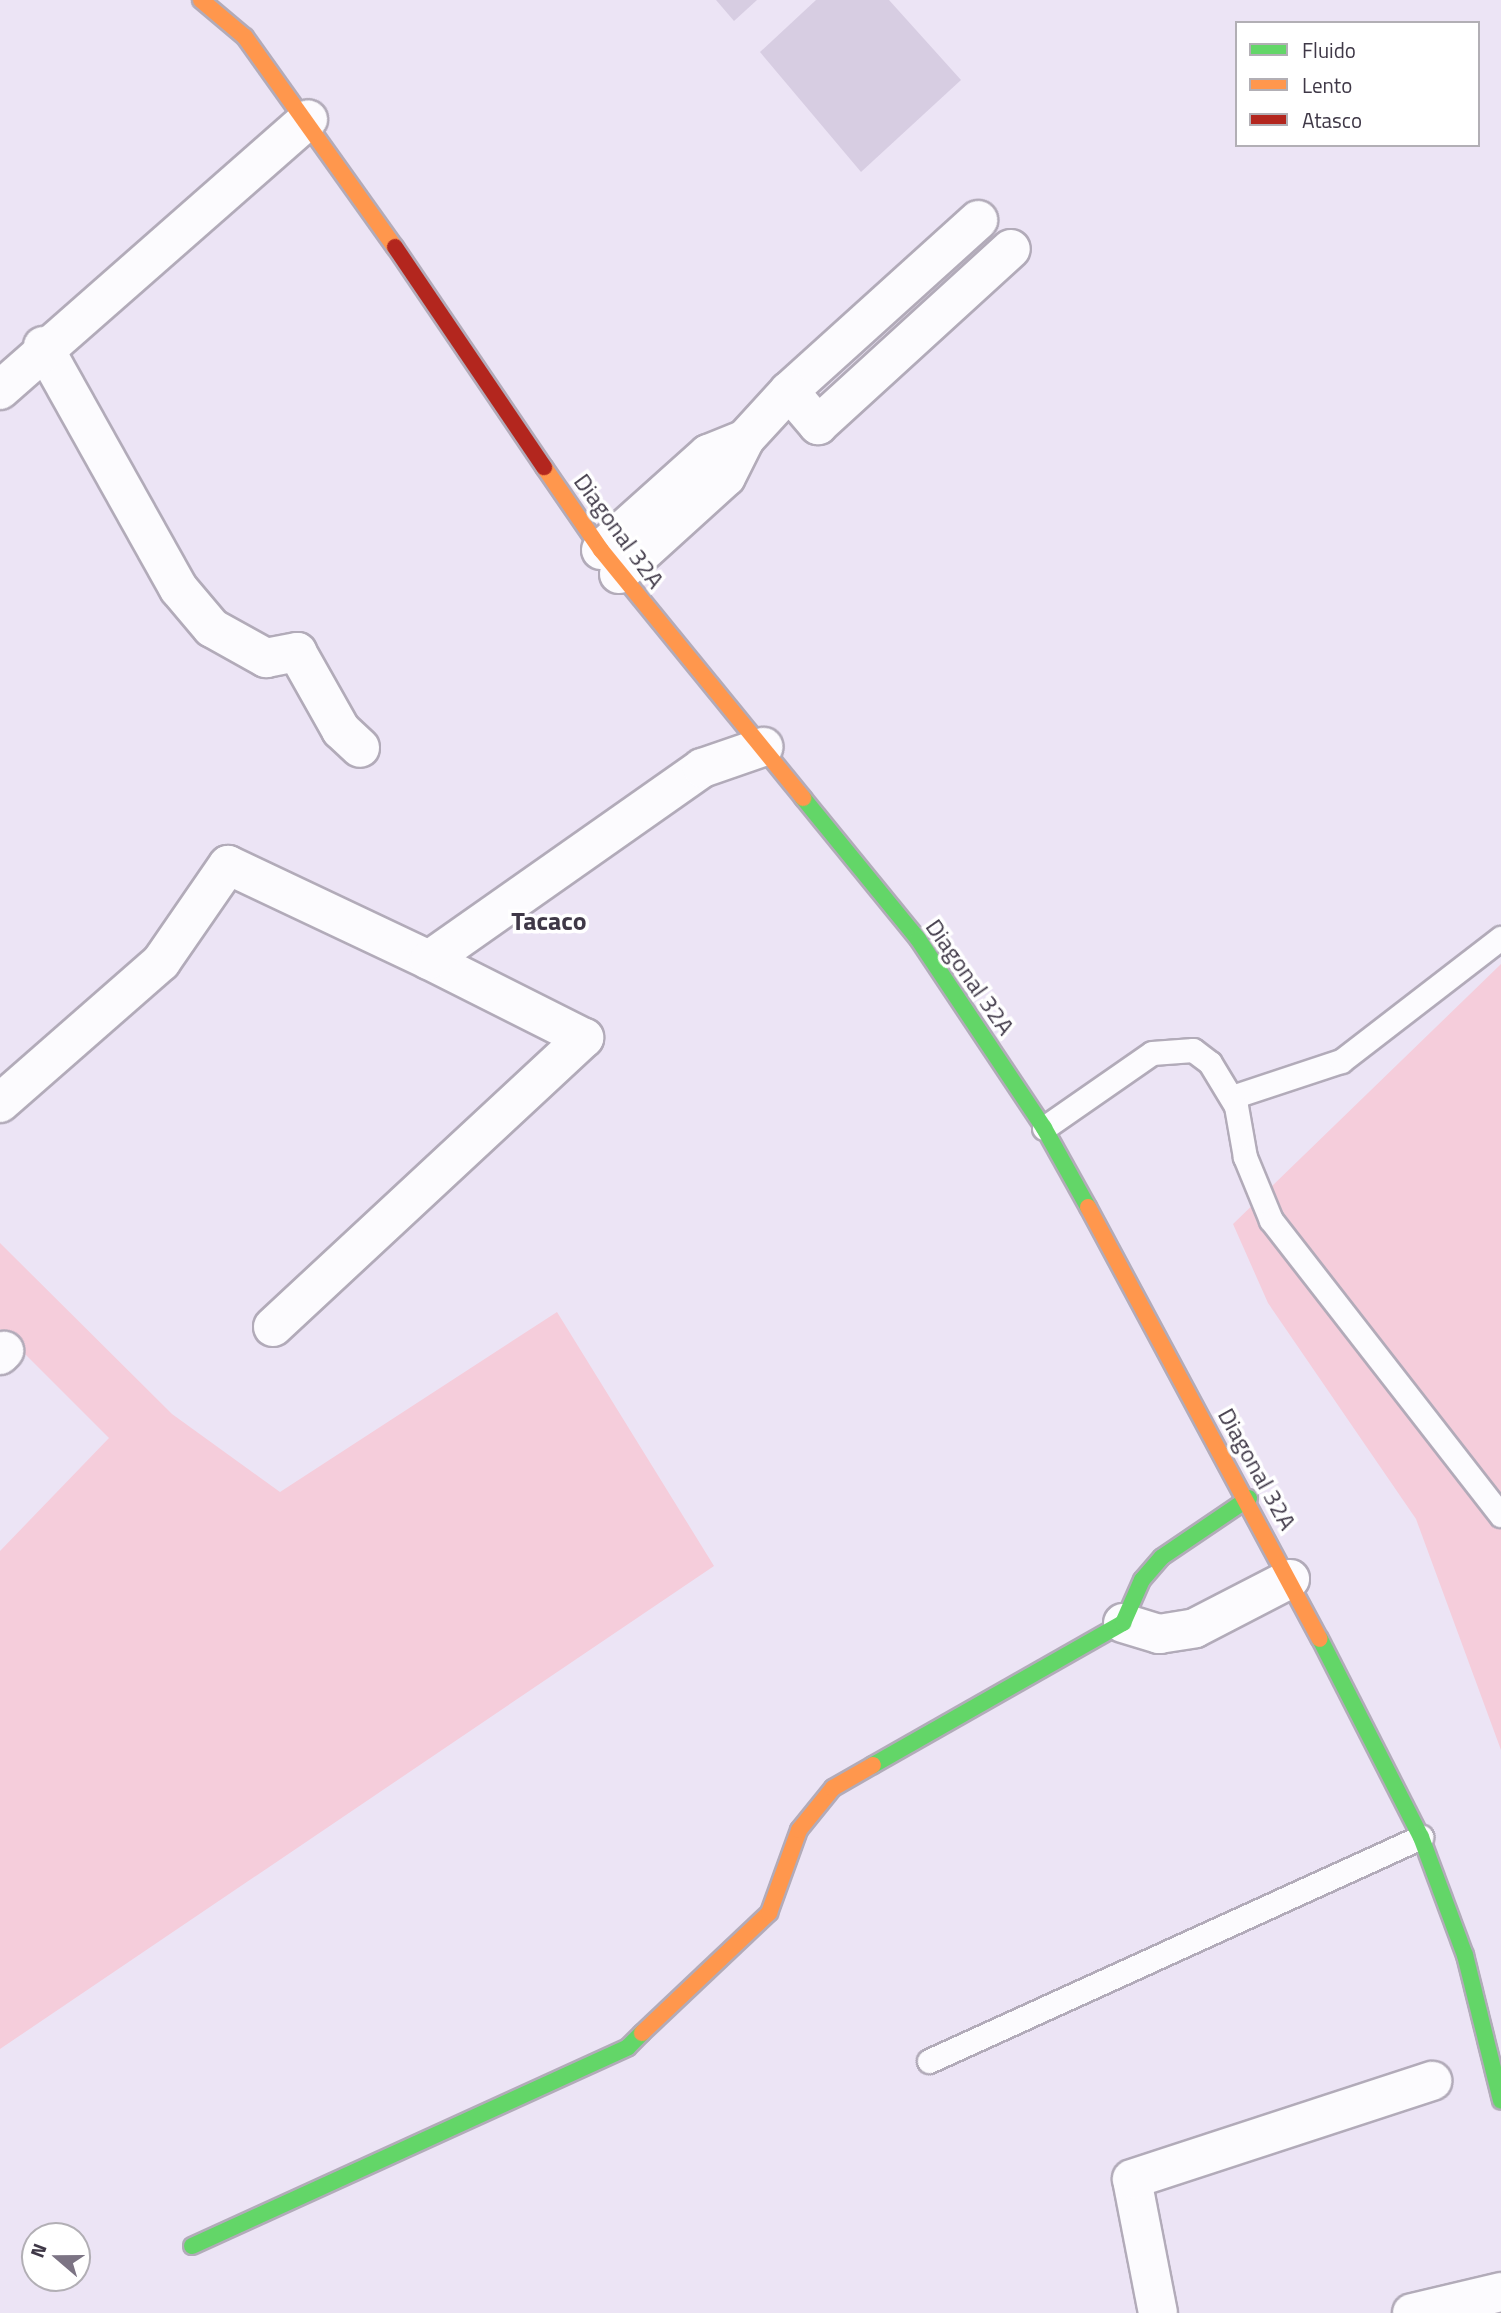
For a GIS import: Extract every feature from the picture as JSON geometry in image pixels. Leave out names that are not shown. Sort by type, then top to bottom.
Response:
[{"type":"street","name":"Diagonal 32A","points":[[201,0],[245,37],[308,119],[610,562],[918,939],[1044,1128],[1249,1498],[1421,1838],[1465,1955],[1501,2101]]},
{"type":"street","points":[[0,390],[43,346],[308,119]]},
{"type":"street","points":[[610,562],[726,477],[745,439],[789,391],[978,220]]},
{"type":"street","points":[[789,391],[818,425],[1011,249]]},
{"type":"street","points":[[43,346],[179,589],[212,628],[266,658],[297,652],[341,730],[360,748]]},
{"type":"street","points":[[429,960],[702,768],[763,747]]},
{"type":"street","points":[[0,1103],[161,962],[228,865],[429,960],[584,1038],[273,1327]]},
{"type":"street","points":[[192,2246],[628,2047],[769,1913],[799,1830],[833,1788],[1123,1623],[1142,1580],[1162,1557],[1249,1498]]},
{"type":"street","points":[[1123,1623],[1159,1634],[1195,1629],[1290,1578]]},
{"type":"street","points":[[1158,2313],[1132,2179],[1432,2081]]},
{"type":"street","points":[[1412,2313],[1501,2292]]},
{"type":"lane","points":[[1232,1097],[1341,1061],[1501,938]]},
{"type":"lane","points":[[1044,1128],[1152,1053],[1177,1048],[1210,1063],[1232,1097],[1245,1157],[1271,1220],[1501,1515]]},
{"type":"lane","points":[[929,2061],[1421,1838]]},
{"type":"shaded area","points":[[1501,964],[1501,1750],[1416,1519],[1268,1303],[1233,1224]]},
{"type":"shaded area","points":[[0,1243],[172,1414],[280,1492],[557,1312],[714,1566],[0,2049],[0,1551],[109,1438],[0,1329]]},
{"type":"building","points":[[716,0],[757,0],[734,21]]},
{"type":"building","points":[[816,0],[889,0],[961,80],[861,172],[760,52]]},
{"type":"traffic: fast","points":[[803,798],[918,939],[1044,1128],[1088,1207]]},
{"type":"traffic: fast","points":[[873,1765],[1123,1623],[1142,1580],[1162,1557],[1249,1498]]},
{"type":"traffic: fast","points":[[1320,1639],[1421,1837],[1465,1955],[1501,2101]]},
{"type":"traffic: fast","points":[[192,2246],[628,2047],[642,2033]]},
{"type":"traffic: slow","points":[[201,0],[245,37],[395,247]]},
{"type":"traffic: slow","points":[[544,467],[601,550],[803,798]]},
{"type":"traffic: slow","points":[[1088,1207],[1320,1639]]},
{"type":"traffic: slow","points":[[642,2033],[769,1913],[799,1830],[833,1788],[873,1765]]},
{"type":"traffic: jam","points":[[395,247],[544,467]]},
{"type":"district","name":"Tacaco","points":[[549,921]]}]
